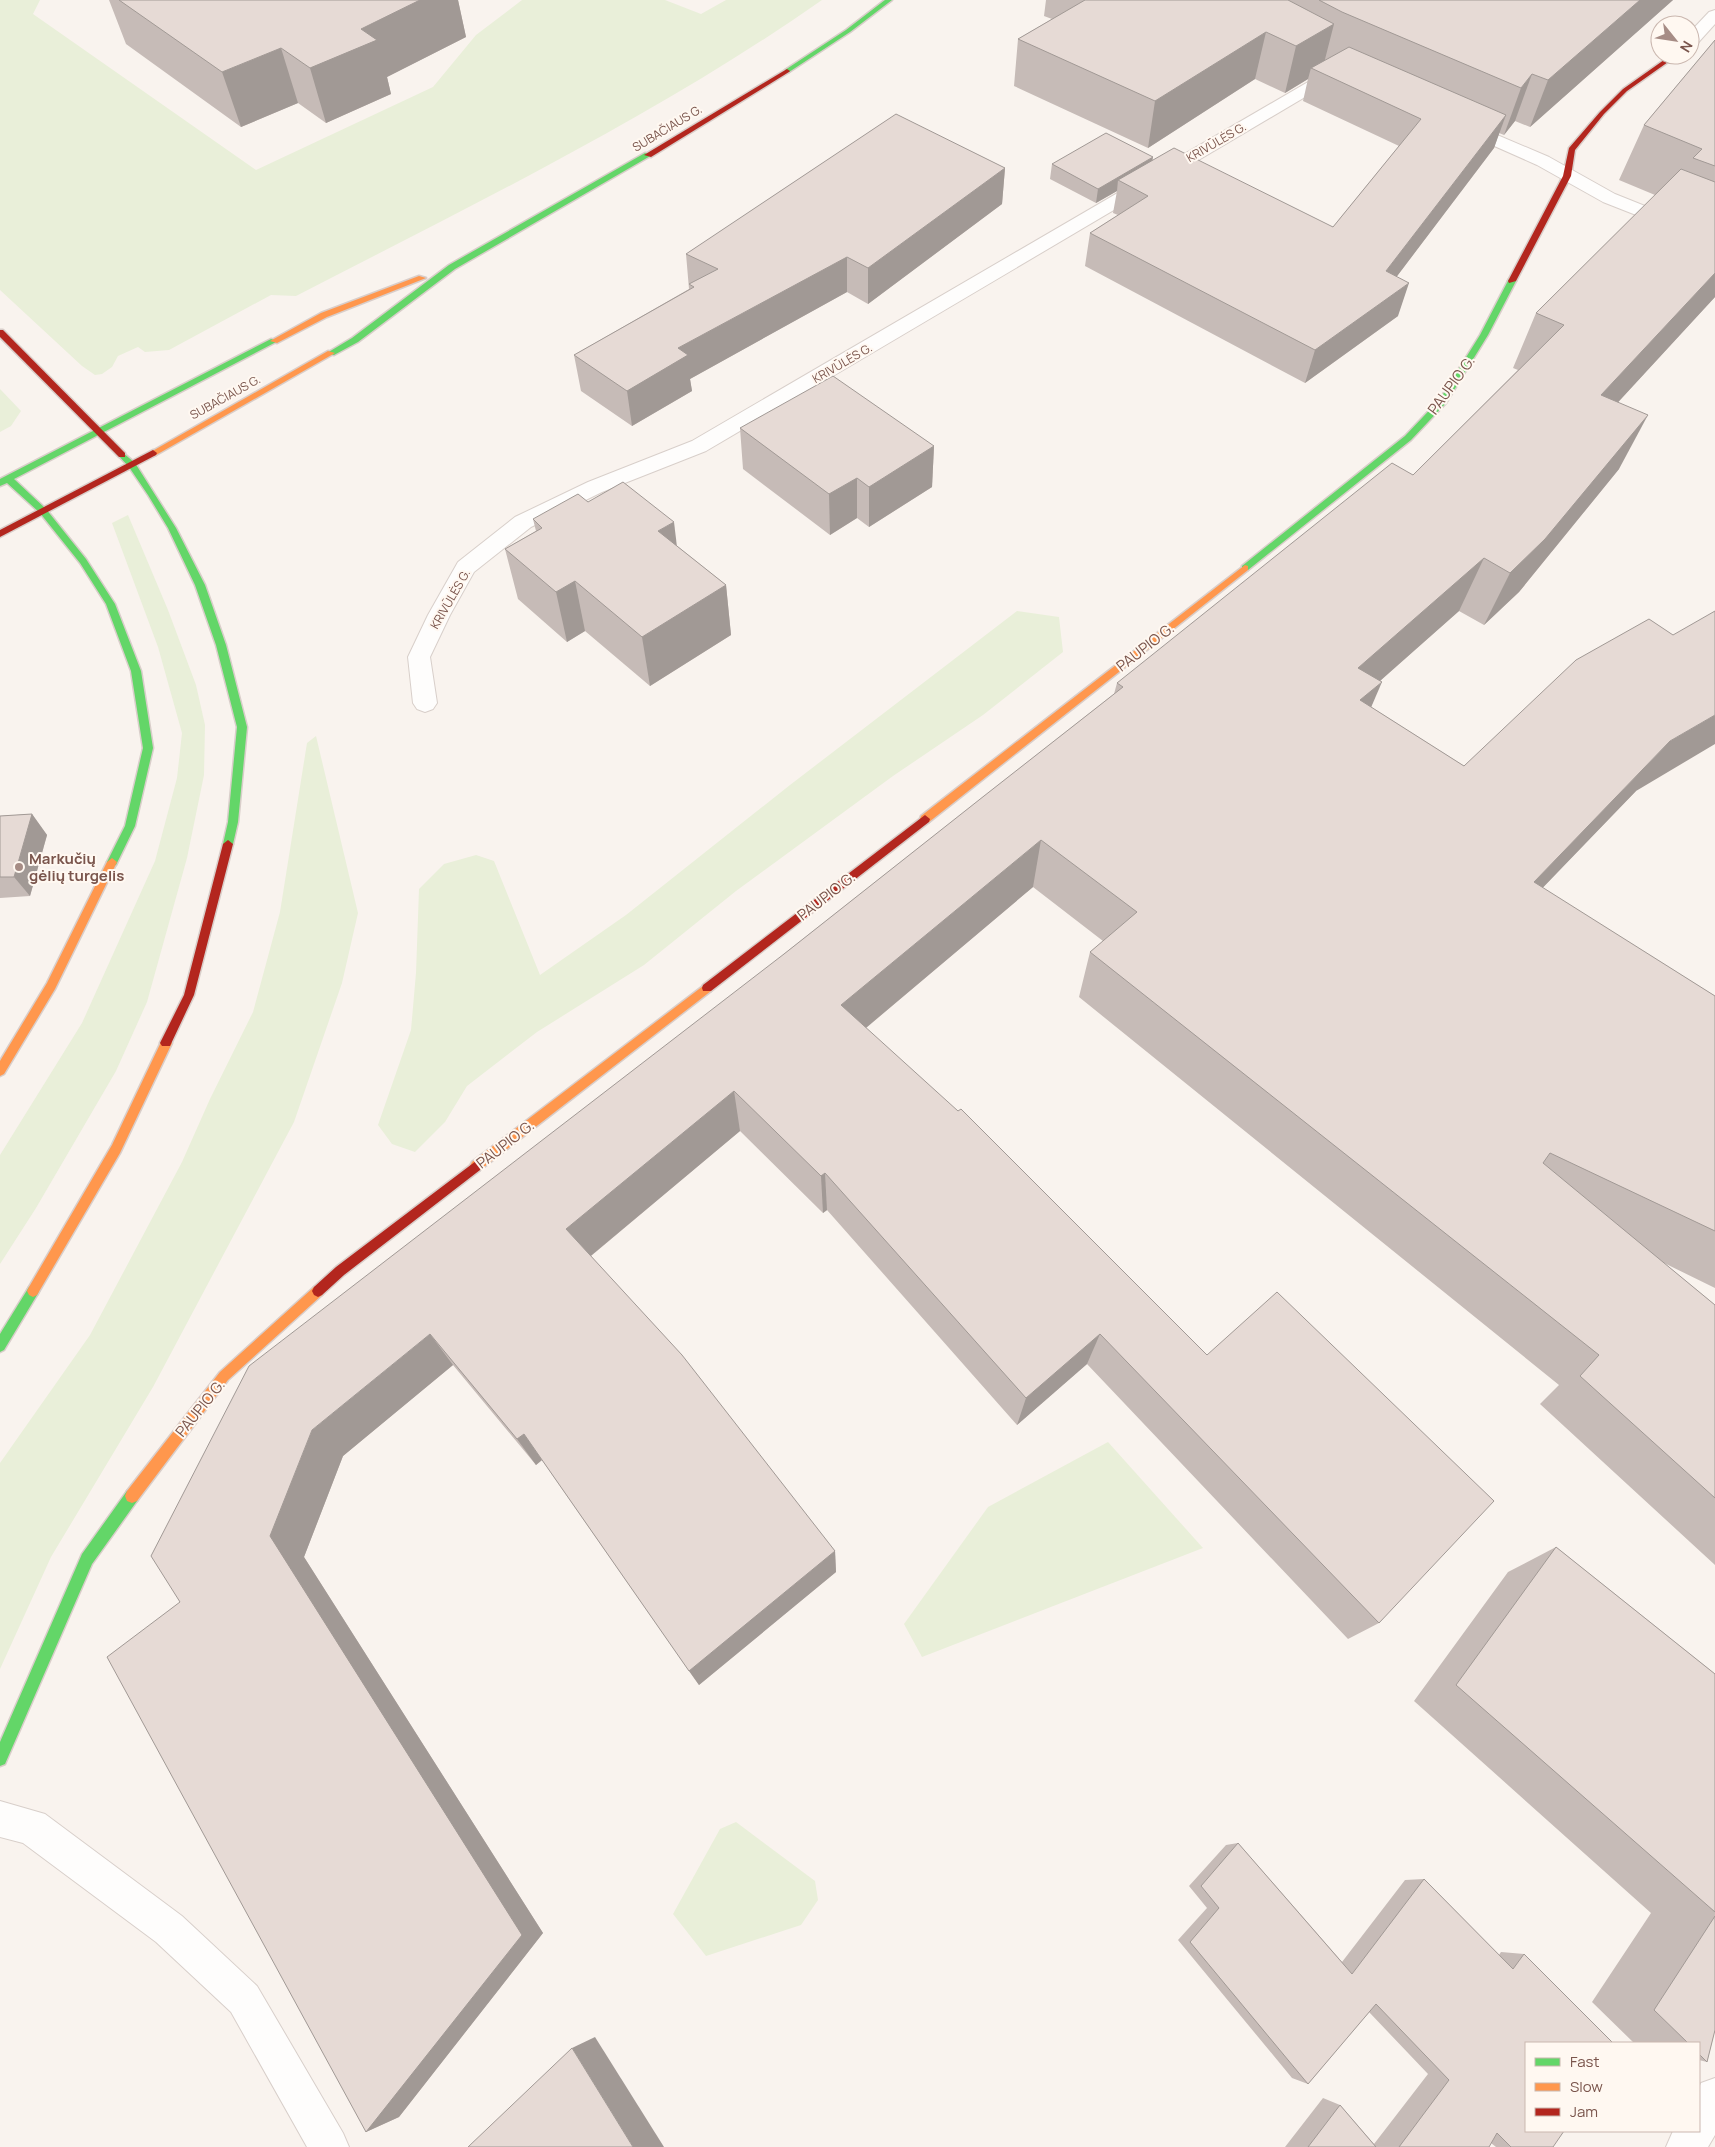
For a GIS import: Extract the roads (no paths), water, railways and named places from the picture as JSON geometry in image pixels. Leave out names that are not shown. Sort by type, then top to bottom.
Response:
[{"type":"main road","name":"SUBAČIAUS G.","points":[[0,534],[132,465],[355,340],[452,267],[642,159],[756,91],[848,31],[889,0]]},
{"type":"main road","name":"PAUPIO G.","points":[[0,1759],[87,1559],[147,1474],[224,1376],[340,1271],[1047,725],[1408,438],[1443,401],[1484,335],[1568,176],[1572,150],[1602,113],[1625,90],[1661,65]]},
{"type":"main road","name":"SUBAČIAUS G.","points":[[4,481],[324,315],[452,267]]},
{"type":"main road","points":[[0,332],[132,465],[172,528],[196,577],[221,645],[242,727],[233,822],[189,995],[116,1149],[0,1346]]},
{"type":"main road","points":[[0,1071],[50,986],[130,826],[148,748],[136,671],[110,604],[83,561],[43,511],[4,481]]},
{"type":"street","points":[[1700,31],[1715,14]]},
{"type":"street","name":"KRIVŪLĖS G.","points":[[425,703],[419,657],[439,615],[466,567],[523,522],[595,487],[699,446],[1339,71]]},
{"type":"street","points":[[1446,118],[1543,161],[1610,198],[1715,241]]},
{"type":"street","points":[[0,1819],[32,1827],[169,1930],[244,1999],[329,2147]]},
{"type":"street","points":[[1700,2123],[1715,2097]]},
{"type":"street","points":[[1686,2147],[1694,2132]]},
{"type":"place","name":"Markučių gėlių turgelis","points":[[19,867]]}]
